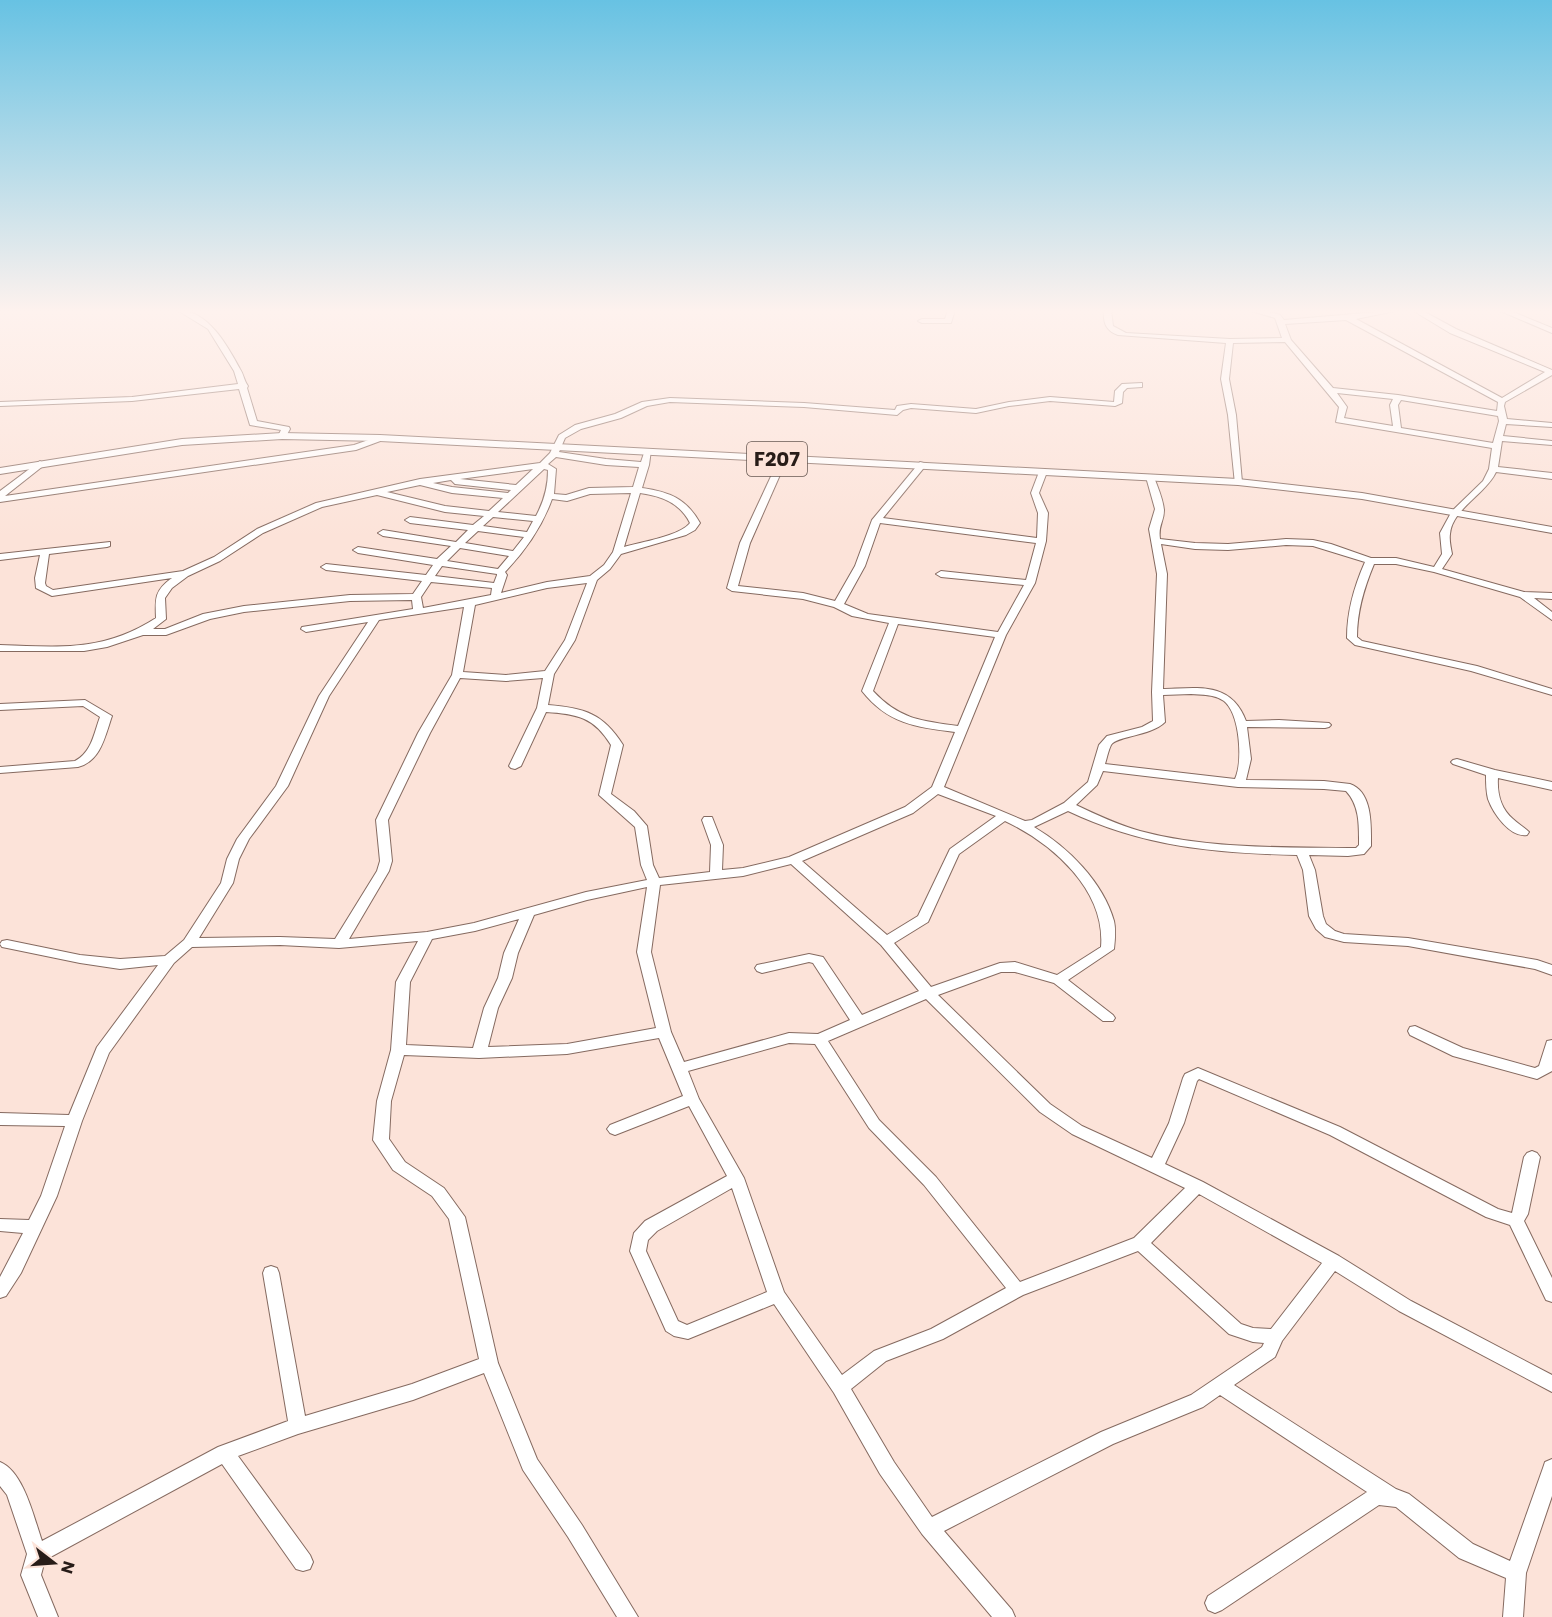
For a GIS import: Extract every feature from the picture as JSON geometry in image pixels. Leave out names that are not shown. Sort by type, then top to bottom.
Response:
[{"type":"main road","name":"F207","points":[[0,471],[182,442],[282,436],[380,438],[556,451],[648,452],[923,464],[1238,482],[1362,496],[1552,530]]},
{"type":"street","points":[[418,610],[416,597],[440,562],[556,451],[562,437],[578,427],[618,416],[645,404],[670,400],[804,405],[897,413],[905,406],[976,411],[1050,399],[1109,405],[1118,403],[1119,391],[1125,386],[1133,385]]},
{"type":"street","points":[[1226,385],[1232,416],[1238,482]]},
{"type":"street","points":[[1328,385],[1343,407],[1339,420],[1497,442],[1552,443]]},
{"type":"street","points":[[1473,385],[1502,401]]},
{"type":"street","points":[[1502,401],[1528,385]]},
{"type":"street","points":[[0,404],[132,399],[244,386],[253,423],[284,428],[286,429],[282,436]]},
{"type":"street","points":[[1332,390],[1398,397],[1503,418],[1552,425]]},
{"type":"street","points":[[1397,429],[1394,405],[1398,397]]},
{"type":"street","points":[[1436,570],[1447,554],[1445,532],[1455,513],[1487,482],[1493,469],[1503,418],[1502,401]]},
{"type":"street","points":[[0,497],[356,447],[380,438]]},
{"type":"street","points":[[556,451],[606,462],[645,465]]},
{"type":"street","points":[[515,766],[542,708],[549,674],[570,640],[593,579],[608,567],[618,552],[648,452]]},
{"type":"street","points":[[783,459],[745,543],[732,588],[783,592],[838,605],[856,614],[894,622],[1001,635]]},
{"type":"street","points":[[0,497],[40,464]]},
{"type":"street","points":[[838,605],[860,566],[877,520],[923,464]]},
{"type":"street","points":[[0,648],[56,650],[84,648],[121,642],[144,632],[161,619],[160,598],[168,586],[184,574],[217,559],[261,531],[319,504],[442,478],[542,465],[552,469],[548,496],[529,536],[517,554],[500,572],[496,598]]},
{"type":"street","points":[[1493,469],[1552,476]]},
{"type":"street","points":[[189,943],[280,941],[339,944],[427,936],[528,913],[586,896],[654,882],[716,876],[793,860],[909,810],[937,789],[1001,635],[1030,583],[1041,541],[1043,513],[1035,493],[1043,472]]},
{"type":"street","points":[[1023,825],[1035,823],[1068,806],[1093,783],[1105,745],[1111,738],[1146,730],[1159,722],[1157,692],[1162,574],[1154,528],[1159,519],[1160,507],[1158,494],[1150,477]]},
{"type":"street","points":[[442,478],[519,488]]},
{"type":"street","points":[[420,482],[452,490],[510,496]]},
{"type":"street","points":[[548,496],[567,498],[589,491],[635,490],[666,495],[688,510],[695,523],[692,528],[683,533],[618,552]]},
{"type":"street","points":[[378,493],[445,509],[539,519]]},
{"type":"street","points":[[410,520],[529,536]]},
{"type":"street","points":[[877,520],[1041,541]]},
{"type":"street","points":[[383,533],[517,554]]},
{"type":"street","points":[[1156,541],[1228,547],[1286,542],[1313,543],[1370,561],[1396,561],[1523,595],[1552,596]]},
{"type":"street","points":[[0,557],[107,544]]},
{"type":"street","points":[[358,550],[500,572]]},
{"type":"street","points":[[44,551],[46,561],[39,582],[40,588],[52,593],[184,574]]},
{"type":"street","points":[[1370,561],[1353,611],[1352,638],[1359,644],[1473,668],[1552,692]]},
{"type":"street","points":[[326,567],[497,586]]},
{"type":"street","points":[[941,574],[1030,583]]},
{"type":"street","points":[[306,628],[470,603],[547,585],[593,579]]},
{"type":"street","points":[[1523,595],[1552,617]]},
{"type":"street","points":[[144,632],[166,632],[207,616],[244,609],[350,598],[416,597]]},
{"type":"street","points":[[339,944],[383,871],[386,861],[382,820],[424,734],[457,675],[470,603]]},
{"type":"street","points":[[0,1291],[15,1269],[49,1196],[74,1121],[102,1051],[169,960],[189,943],[227,883],[233,859],[243,838],[282,786],[324,696],[375,619]]},
{"type":"street","points":[[894,622],[867,691],[881,708],[899,719],[962,730]]},
{"type":"street","points":[[457,675],[506,678],[549,674]]},
{"type":"street","points":[[1157,692],[1213,692],[1230,699],[1238,708],[1245,761],[1244,775],[1238,783]]},
{"type":"street","points":[[0,707],[85,703],[106,716],[88,760],[78,764],[0,770]]},
{"type":"street","points":[[542,708],[588,714],[610,731],[617,745],[605,795],[630,814],[641,826],[647,865],[654,882],[644,952],[663,1032],[692,1099],[736,1178],[777,1295],[840,1387],[887,1468],[929,1528],[1005,1617]]},
{"type":"street","points":[[1241,724],[1325,725]]},
{"type":"street","points":[[1457,762],[1492,773],[1552,786]]},
{"type":"street","points":[[1068,806],[1109,825],[1150,837],[1202,845],[1302,852],[1360,851],[1365,846],[1365,825],[1360,799],[1350,788],[1324,785],[1238,783],[1098,767]]},
{"type":"street","points":[[1492,773],[1491,788],[1502,817],[1522,832]]},
{"type":"street","points":[[937,789],[1023,825],[1055,847],[1075,868],[1094,894],[1107,921],[1107,949],[1059,980]]},
{"type":"street","points":[[886,942],[923,919],[954,852],[1004,816]]},
{"type":"street","points":[[708,820],[717,845],[716,876]]},
{"type":"street","points":[[1302,852],[1309,870],[1316,916],[1321,926],[1330,934],[1344,938],[1408,942],[1537,965],[1552,970]]},
{"type":"street","points":[[793,860],[886,942],[928,993],[1045,1108],[1077,1130],[1197,1186],[1333,1261],[1405,1306],[1552,1384]]},
{"type":"street","points":[[479,1053],[491,1008],[505,978],[511,953],[528,913]]},
{"type":"street","points":[[427,936],[403,982],[398,1050],[384,1101],[381,1140],[399,1166],[438,1192],[458,1217],[489,1363],[530,1464],[628,1617]]},
{"type":"street","points":[[8,944],[80,959],[120,964],[169,960]]},
{"type":"street","points":[[762,968],[809,958],[818,960],[859,1022]]},
{"type":"street","points":[[679,1068],[789,1038],[819,1039],[928,993],[1000,968],[1015,967],[1059,980],[1108,1018]]},
{"type":"street","points":[[1415,1031],[1458,1052],[1537,1074],[1546,1069],[1552,1045]]},
{"type":"street","points":[[398,1050],[479,1053],[567,1049],[663,1032]]},
{"type":"street","points":[[819,1039],[874,1124],[930,1181],[1017,1290]]},
{"type":"street","points":[[1156,1165],[1167,1148],[1187,1094],[1190,1078],[1198,1073],[1207,1075],[1335,1131],[1492,1213],[1516,1221],[1552,1295]]},
{"type":"street","points":[[615,1129],[692,1099]]},
{"type":"street","points":[[0,1119],[74,1121]]},
{"type":"street","points":[[1516,1221],[1520,1214],[1532,1157]]},
{"type":"street","points":[[736,1178],[651,1226],[640,1238],[638,1251],[672,1326],[680,1331],[688,1332],[777,1295]]},
{"type":"street","points":[[840,1387],[880,1356],[938,1334],[1017,1290],[1140,1243],[1197,1186]]},
{"type":"street","points":[[0,1225],[34,1227]]},
{"type":"street","points":[[1140,1243],[1235,1329],[1252,1335],[1275,1337]]},
{"type":"street","points":[[929,1528],[1107,1438],[1197,1401],[1220,1386],[1269,1352],[1275,1337],[1333,1261]]},
{"type":"street","points":[[271,1273],[298,1426]]},
{"type":"street","points":[[37,1554],[225,1453],[298,1426],[413,1392],[489,1363]]},
{"type":"street","points":[[1220,1386],[1390,1496],[1402,1500],[1466,1551],[1516,1573]]},
{"type":"street","points":[[225,1453],[303,1562]]},
{"type":"street","points":[[1513,1617],[1516,1573],[1552,1468]]},
{"type":"street","points":[[0,1472],[15,1490],[37,1554],[31,1575],[48,1617]]},
{"type":"street","points":[[1215,1603],[1367,1502],[1377,1496],[1390,1496]]}]
